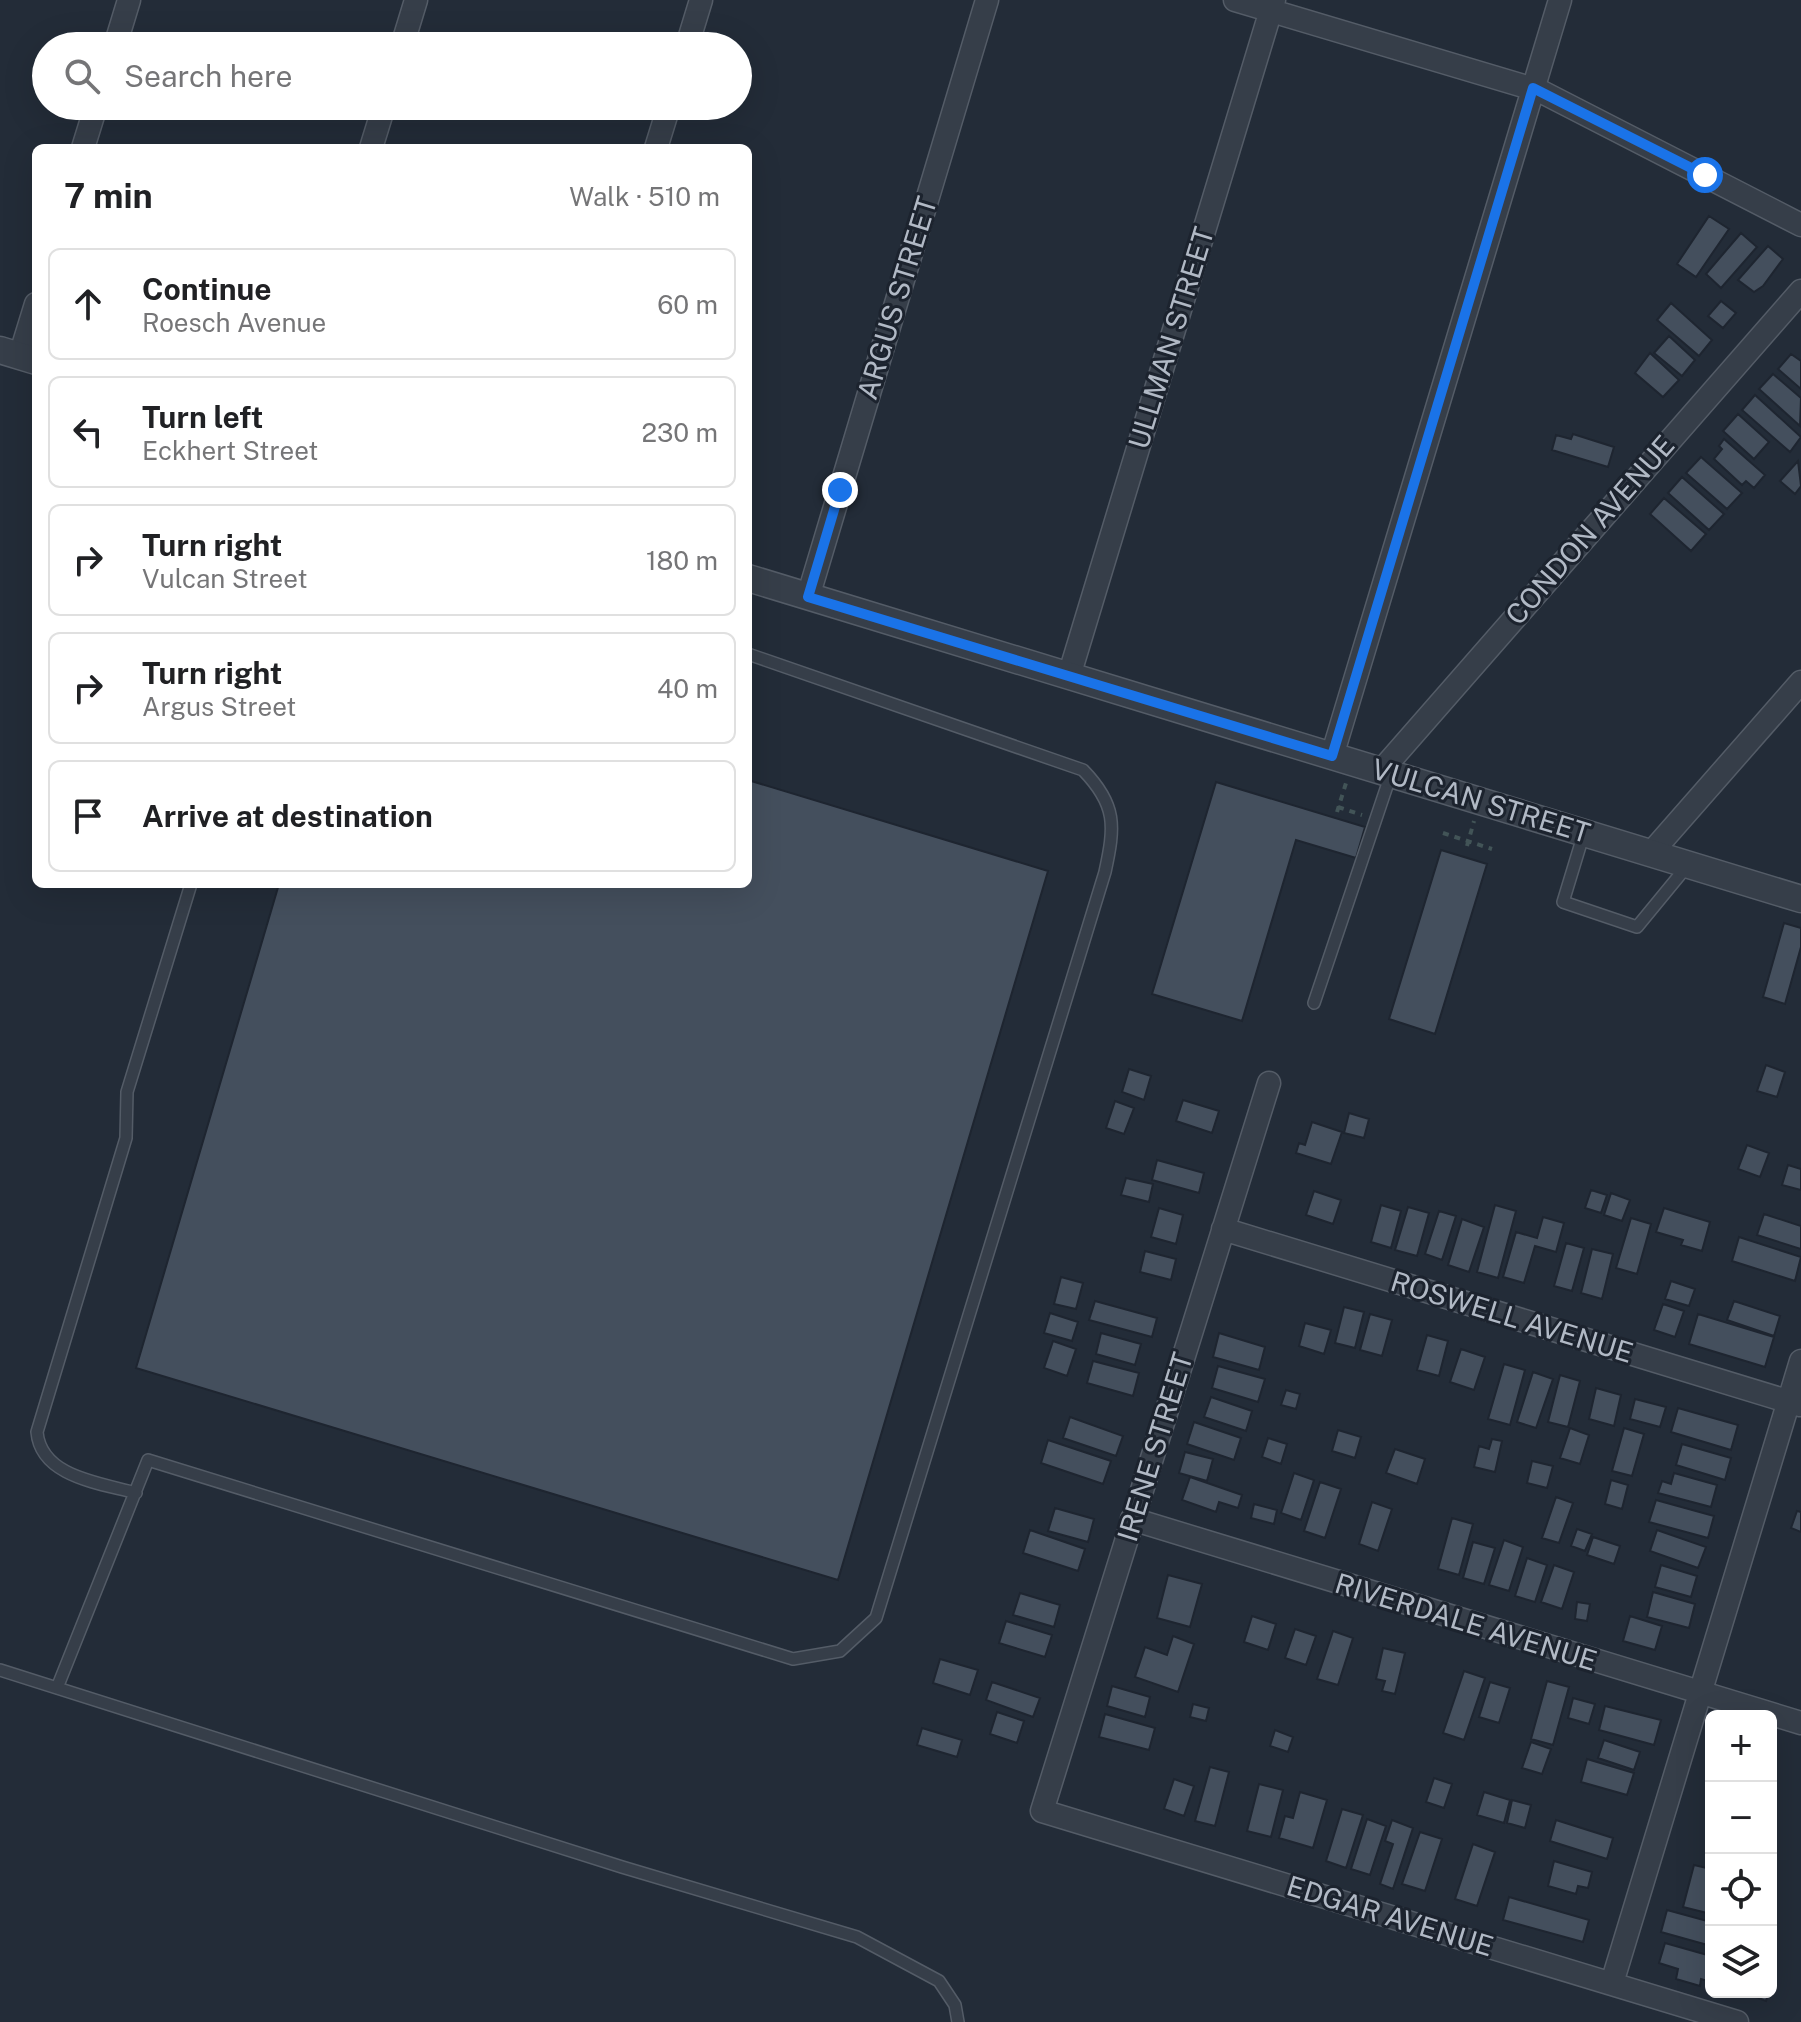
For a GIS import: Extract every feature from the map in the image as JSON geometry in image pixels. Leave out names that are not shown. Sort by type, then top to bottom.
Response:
[{"type":"street","points":[[119,32],[129,0]]},
{"type":"street","points":[[406,32],[416,0]]},
{"type":"street","points":[[691,32],[701,0]]},
{"type":"street","name":"ARGUS STREET","points":[[808,597],[987,0]]},
{"type":"street","points":[[1235,0],[1272,5],[1533,88],[1801,225]]},
{"type":"street","points":[[1332,756],[1560,0]]},
{"type":"street","name":"ULLMAN STREET","points":[[1069,676],[1272,5]]},
{"type":"street","points":[[84,144],[92,120]]},
{"type":"street","points":[[372,144],[380,120]]},
{"type":"street","points":[[657,144],[665,120]]},
{"type":"street","name":"CONDON AVENUE","points":[[1386,772],[1801,291]]},
{"type":"street","points":[[19,356],[32,316]]},
{"type":"street","name":"VULCAN STREET","points":[[752,579],[1801,899]]},
{"type":"street","points":[[1651,853],[1801,682]]},
{"type":"street","name":"IRENE STREET","points":[[1042,1811],[1269,1083]]},
{"type":"street","name":"ROSWELL AVENUE","points":[[1223,1229],[1795,1403]]},
{"type":"street","points":[[1612,1983],[1699,1694],[1795,1403],[1801,1361]]},
{"type":"street","name":"RIVERDALE AVENUE","points":[[1132,1519],[1801,1723]]},
{"type":"street","name":"EDGAR AVENUE","points":[[1042,1811],[1737,2022]]},
{"type":"lane","points":[[57,1688],[148,1460],[793,1659],[840,1651],[876,1618],[1105,872],[1114,829],[1104,791],[1083,770],[752,655]]},
{"type":"lane","points":[[1314,1003],[1386,772]]},
{"type":"lane","points":[[1585,833],[1563,902],[1637,927],[1689,864]]},
{"type":"lane","points":[[136,1493],[52,1465],[39,1445],[37,1432],[126,1138],[127,1092],[190,888]]},
{"type":"lane","points":[[0,1670],[607,1863],[857,1937],[939,1981],[955,2005],[958,2022]]},
{"type":"path","points":[[1346,781],[1338,809],[1368,817]]},
{"type":"path","points":[[1468,844],[1475,819]]},
{"type":"path","points":[[1443,833],[1468,844],[1492,849]]},
{"type":"building","points":[[1709,216],[1729,229],[1696,277],[1677,264]]},
{"type":"building","points":[[1741,233],[1757,247],[1721,288],[1706,274]]},
{"type":"building","points":[[1768,246],[1783,259],[1763,286],[1754,292],[1738,280]]},
{"type":"building","points":[[1721,301],[1736,313],[1723,328],[1708,316]]},
{"type":"building","points":[[1671,303],[1712,340],[1699,356],[1657,320]]},
{"type":"building","points":[[1669,336],[1695,360],[1682,376],[1654,353]]},
{"type":"building","points":[[1650,353],[1679,380],[1663,397],[1635,373]]},
{"type":"building","points":[[1791,354],[1801,361],[1801,389],[1778,369]]},
{"type":"building","points":[[1773,374],[1801,398],[1800,426],[1759,389]]},
{"type":"building","points":[[1755,395],[1801,437],[1790,452],[1742,410]]},
{"type":"building","points":[[1738,414],[1769,442],[1754,459],[1723,431]]},
{"type":"building","points":[[1573,434],[1614,447],[1608,467],[1552,450],[1556,435],[1571,439]]},
{"type":"building","points":[[1724,439],[1765,475],[1754,488],[1746,481],[1742,485],[1714,459],[1722,449],[1719,446]]},
{"type":"building","points":[[1701,457],[1742,493],[1727,509],[1686,473]]},
{"type":"building","points":[[1798,461],[1801,486],[1795,494],[1780,481]]},
{"type":"building","points":[[1682,477],[1724,514],[1709,530],[1668,493]]},
{"type":"building","points":[[1664,498],[1706,534],[1691,551],[1650,514]]},
{"type":"building","points":[[752,781],[1048,871],[838,1580],[136,1368],[278,888],[752,888]]},
{"type":"building","points":[[1216,782],[1365,827],[1356,858],[1296,840],[1242,1021],[1152,994]]},
{"type":"building","points":[[1441,850],[1487,864],[1435,1034],[1389,1019]]},
{"type":"building","points":[[1784,923],[1801,928],[1801,947],[1785,1004],[1763,997]]},
{"type":"building","points":[[1766,1065],[1785,1072],[1777,1097],[1757,1091]]},
{"type":"building","points":[[1129,1069],[1151,1076],[1144,1100],[1122,1092]]},
{"type":"building","points":[[1183,1100],[1219,1111],[1212,1133],[1176,1121]]},
{"type":"building","points":[[1115,1101],[1134,1108],[1124,1134],[1106,1128]]},
{"type":"building","points":[[1349,1113],[1369,1119],[1364,1138],[1344,1133]]},
{"type":"building","points":[[1312,1122],[1342,1132],[1331,1164],[1296,1153],[1299,1143],[1305,1145]]},
{"type":"building","points":[[1747,1145],[1769,1153],[1760,1177],[1738,1169]]},
{"type":"building","points":[[1157,1160],[1204,1173],[1199,1193],[1152,1180]]},
{"type":"building","points":[[1788,1165],[1801,1169],[1801,1190],[1782,1185]]},
{"type":"building","points":[[1126,1178],[1153,1184],[1149,1202],[1121,1195]]},
{"type":"building","points":[[1591,1190],[1607,1195],[1601,1213],[1585,1208]]},
{"type":"building","points":[[1314,1191],[1341,1200],[1333,1224],[1306,1215]]},
{"type":"building","points":[[1611,1193],[1630,1200],[1622,1221],[1604,1215]]},
{"type":"building","points":[[1381,1205],[1401,1211],[1391,1248],[1371,1242]]},
{"type":"building","points":[[1495,1205],[1516,1211],[1498,1278],[1477,1272]]},
{"type":"building","points":[[1408,1207],[1429,1213],[1417,1256],[1395,1250]]},
{"type":"building","points":[[1159,1208],[1183,1215],[1176,1244],[1151,1237]]},
{"type":"building","points":[[1664,1208],[1710,1222],[1702,1251],[1681,1245],[1683,1240],[1656,1232]]},
{"type":"building","points":[[1439,1211],[1456,1216],[1442,1260],[1425,1254]]},
{"type":"building","points":[[1764,1214],[1801,1226],[1801,1249],[1757,1235]]},
{"type":"building","points":[[1543,1217],[1564,1223],[1556,1252],[1535,1246],[1524,1283],[1503,1277],[1516,1232],[1537,1238]]},
{"type":"building","points":[[1631,1218],[1651,1224],[1637,1274],[1616,1268]]},
{"type":"building","points":[[1462,1219],[1484,1227],[1469,1272],[1448,1265]]},
{"type":"building","points":[[1739,1237],[1801,1257],[1795,1281],[1732,1261]]},
{"type":"building","points":[[1566,1243],[1584,1248],[1572,1291],[1554,1286]]},
{"type":"building","points":[[1592,1249],[1613,1254],[1602,1299],[1581,1293]]},
{"type":"building","points":[[1145,1251],[1176,1259],[1171,1280],[1140,1272]]},
{"type":"building","points":[[1061,1277],[1083,1283],[1076,1309],[1054,1304]]},
{"type":"building","points":[[1671,1281],[1695,1289],[1689,1306],[1665,1299]]},
{"type":"building","points":[[1095,1301],[1157,1318],[1152,1337],[1089,1320]]},
{"type":"building","points":[[1734,1301],[1780,1316],[1774,1336],[1727,1320]]},
{"type":"building","points":[[1663,1304],[1684,1311],[1675,1337],[1654,1330]]},
{"type":"building","points":[[1344,1307],[1364,1312],[1355,1348],[1335,1343]]},
{"type":"building","points":[[1050,1313],[1078,1322],[1072,1341],[1044,1333]]},
{"type":"building","points":[[1370,1314],[1392,1320],[1382,1356],[1360,1350]]},
{"type":"building","points":[[1698,1314],[1774,1337],[1765,1367],[1689,1344]]},
{"type":"building","points":[[1305,1323],[1331,1330],[1324,1354],[1299,1346]]},
{"type":"building","points":[[1101,1333],[1141,1344],[1135,1365],[1096,1354]]},
{"type":"building","points":[[1219,1333],[1265,1347],[1259,1370],[1213,1357]]},
{"type":"building","points":[[1427,1335],[1448,1341],[1439,1376],[1417,1370]]},
{"type":"building","points":[[1053,1341],[1076,1349],[1067,1376],[1044,1368]]},
{"type":"building","points":[[1461,1349],[1485,1357],[1474,1390],[1450,1382]]},
{"type":"building","points":[[1093,1361],[1139,1373],[1133,1396],[1087,1383]]},
{"type":"building","points":[[1504,1364],[1525,1370],[1510,1425],[1488,1419]]},
{"type":"building","points":[[1218,1366],[1265,1379],[1258,1402],[1212,1388]]},
{"type":"building","points":[[1533,1372],[1553,1379],[1536,1428],[1517,1422]]},
{"type":"building","points":[[1560,1375],[1580,1381],[1568,1427],[1548,1422]]},
{"type":"building","points":[[1596,1388],[1621,1395],[1614,1426],[1589,1419]]},
{"type":"building","points":[[1286,1390],[1300,1394],[1296,1409],[1281,1405]]},
{"type":"building","points":[[1211,1397],[1252,1411],[1246,1431],[1204,1417]]},
{"type":"building","points":[[1635,1399],[1666,1407],[1660,1427],[1630,1419]]},
{"type":"building","points":[[1678,1408],[1738,1425],[1731,1450],[1671,1432]]},
{"type":"building","points":[[1070,1417],[1123,1436],[1116,1456],[1063,1438]]},
{"type":"building","points":[[1194,1422],[1241,1438],[1234,1460],[1187,1444]]},
{"type":"building","points":[[1570,1428],[1589,1435],[1580,1464],[1560,1458]]},
{"type":"building","points":[[1624,1428],[1644,1434],[1632,1476],[1612,1471]]},
{"type":"building","points":[[1338,1430],[1361,1437],[1355,1458],[1332,1451]]},
{"type":"building","points":[[1268,1438],[1287,1444],[1281,1464],[1262,1457]]},
{"type":"building","points":[[1492,1439],[1502,1441],[1495,1472],[1474,1467],[1479,1446],[1489,1449]]},
{"type":"building","points":[[1048,1440],[1111,1461],[1103,1484],[1041,1463]]},
{"type":"building","points":[[1682,1444],[1731,1458],[1725,1480],[1676,1465]]},
{"type":"building","points":[[1395,1449],[1425,1459],[1417,1484],[1386,1473]]},
{"type":"building","points":[[1185,1452],[1213,1459],[1207,1481],[1179,1473]]},
{"type":"building","points":[[1532,1461],[1553,1466],[1547,1488],[1527,1483]]},
{"type":"building","points":[[1294,1473],[1314,1480],[1301,1520],[1281,1513]]},
{"type":"building","points":[[1674,1473],[1717,1485],[1711,1507],[1658,1493],[1662,1481],[1671,1484]]},
{"type":"building","points":[[1190,1477],[1242,1495],[1238,1508],[1219,1502],[1216,1512],[1182,1500]]},
{"type":"building","points":[[1611,1480],[1628,1485],[1622,1509],[1605,1504]]},
{"type":"building","points":[[1320,1482],[1341,1489],[1325,1538],[1304,1531]]},
{"type":"building","points":[[1556,1497],[1573,1503],[1559,1543],[1542,1538]]},
{"type":"building","points":[[1656,1500],[1714,1516],[1708,1538],[1649,1522]]},
{"type":"building","points":[[1372,1502],[1392,1509],[1378,1551],[1359,1544]]},
{"type":"building","points":[[1254,1504],[1277,1510],[1274,1524],[1251,1518]]},
{"type":"building","points":[[1055,1508],[1094,1519],[1088,1542],[1048,1531]]},
{"type":"building","points":[[1797,1511],[1801,1512],[1801,1532],[1791,1528]]},
{"type":"building","points":[[1452,1518],[1473,1524],[1459,1575],[1438,1569]]},
{"type":"building","points":[[1577,1529],[1592,1534],[1585,1551],[1571,1546]]},
{"type":"building","points":[[1030,1530],[1085,1549],[1078,1571],[1023,1553]]},
{"type":"building","points":[[1657,1530],[1706,1547],[1698,1568],[1650,1551]]},
{"type":"building","points":[[1593,1537],[1620,1546],[1614,1564],[1587,1555]]},
{"type":"building","points":[[1504,1540],[1523,1547],[1509,1591],[1489,1585]]},
{"type":"building","points":[[1473,1542],[1495,1548],[1484,1584],[1463,1578]]},
{"type":"building","points":[[1527,1558],[1547,1565],[1535,1602],[1515,1596]]},
{"type":"building","points":[[1554,1565],[1574,1572],[1562,1609],[1541,1602]]},
{"type":"building","points":[[1661,1565],[1697,1576],[1691,1597],[1655,1587]]},
{"type":"building","points":[[1168,1575],[1202,1584],[1190,1627],[1157,1618]]},
{"type":"building","points":[[1653,1592],[1695,1604],[1689,1628],[1647,1617]]},
{"type":"building","points":[[1020,1593],[1060,1605],[1054,1627],[1013,1615]]},
{"type":"building","points":[[1577,1602],[1590,1604],[1587,1621],[1575,1619]]},
{"type":"building","points":[[1252,1616],[1276,1624],[1268,1650],[1244,1642]]},
{"type":"building","points":[[1630,1616],[1662,1626],[1655,1650],[1623,1641]]},
{"type":"building","points":[[1006,1621],[1052,1635],[1045,1657],[999,1643]]},
{"type":"building","points":[[1295,1629],[1316,1636],[1306,1665],[1285,1658]]},
{"type":"building","points":[[1333,1631],[1353,1638],[1338,1685],[1317,1679]]},
{"type":"building","points":[[1173,1636],[1194,1644],[1178,1692],[1135,1677],[1145,1647],[1167,1655]]},
{"type":"building","points":[[1383,1648],[1405,1653],[1395,1694],[1382,1691],[1385,1681],[1376,1679]]},
{"type":"building","points":[[940,1659],[978,1670],[970,1695],[933,1683]]},
{"type":"building","points":[[1464,1671],[1485,1678],[1464,1740],[1443,1733]]},
{"type":"building","points":[[1547,1681],[1569,1687],[1553,1745],[1531,1739]]},
{"type":"building","points":[[992,1682],[1040,1698],[1033,1717],[986,1700]]},
{"type":"building","points":[[1490,1682],[1510,1688],[1499,1723],[1479,1717]]},
{"type":"building","points":[[1112,1686],[1150,1697],[1145,1717],[1107,1706]]},
{"type":"building","points":[[1573,1698],[1595,1704],[1589,1724],[1568,1718]]},
{"type":"building","points":[[1193,1704],[1209,1708],[1206,1721],[1190,1717]]},
{"type":"building","points":[[1605,1706],[1661,1720],[1654,1745],[1599,1730]]},
{"type":"building","points":[[997,1712],[1024,1721],[1017,1743],[990,1734]]},
{"type":"building","points":[[1105,1714],[1155,1728],[1149,1750],[1099,1737]]},
{"type":"building","points":[[922,1728],[962,1740],[957,1757],[917,1745]]},
{"type":"building","points":[[1275,1730],[1293,1737],[1288,1752],[1270,1746]]},
{"type":"building","points":[[1604,1740],[1640,1752],[1634,1770],[1598,1758]]},
{"type":"building","points":[[1531,1742],[1551,1749],[1542,1774],[1522,1768]]},
{"type":"building","points":[[1587,1759],[1634,1773],[1627,1795],[1581,1782]]},
{"type":"building","points":[[1210,1767],[1229,1772],[1215,1826],[1195,1821]]},
{"type":"building","points":[[1434,1778],[1452,1784],[1444,1808],[1426,1802]]},
{"type":"building","points":[[1174,1779],[1194,1786],[1184,1816],[1164,1809]]},
{"type":"building","points":[[1259,1784],[1283,1790],[1271,1837],[1247,1831]]},
{"type":"building","points":[[1300,1792],[1327,1800],[1313,1848],[1279,1838],[1285,1816],[1293,1818]]},
{"type":"building","points":[[1484,1792],[1510,1800],[1504,1823],[1477,1815]]},
{"type":"building","points":[[1512,1800],[1531,1805],[1525,1828],[1507,1823]]},
{"type":"building","points":[[1342,1809],[1363,1815],[1346,1868],[1326,1861]]},
{"type":"building","points":[[1367,1819],[1386,1826],[1370,1875],[1351,1869]]},
{"type":"building","points":[[1392,1820],[1413,1828],[1393,1889],[1380,1884],[1393,1844],[1385,1841]]},
{"type":"building","points":[[1556,1820],[1613,1838],[1607,1859],[1550,1841]]},
{"type":"building","points":[[1420,1832],[1442,1839],[1425,1891],[1402,1884]]},
{"type":"building","points":[[1473,1844],[1495,1852],[1477,1906],[1455,1899]]},
{"type":"building","points":[[1554,1861],[1592,1872],[1588,1888],[1578,1886],[1576,1894],[1548,1886]]},
{"type":"building","points":[[1694,1865],[1705,1868],[1705,1912],[1683,1907]]},
{"type":"building","points":[[1509,1897],[1589,1920],[1583,1942],[1503,1920]]},
{"type":"building","points":[[1667,1910],[1705,1920],[1705,1944],[1661,1932]]},
{"type":"building","points":[[1665,1943],[1705,1954],[1705,1980],[1701,1979],[1700,1986],[1676,1979],[1678,1969],[1659,1963]]},
{"type":"route","points":[[840,490],[808,597],[1332,756],[1533,88],[1705,175]]}]
